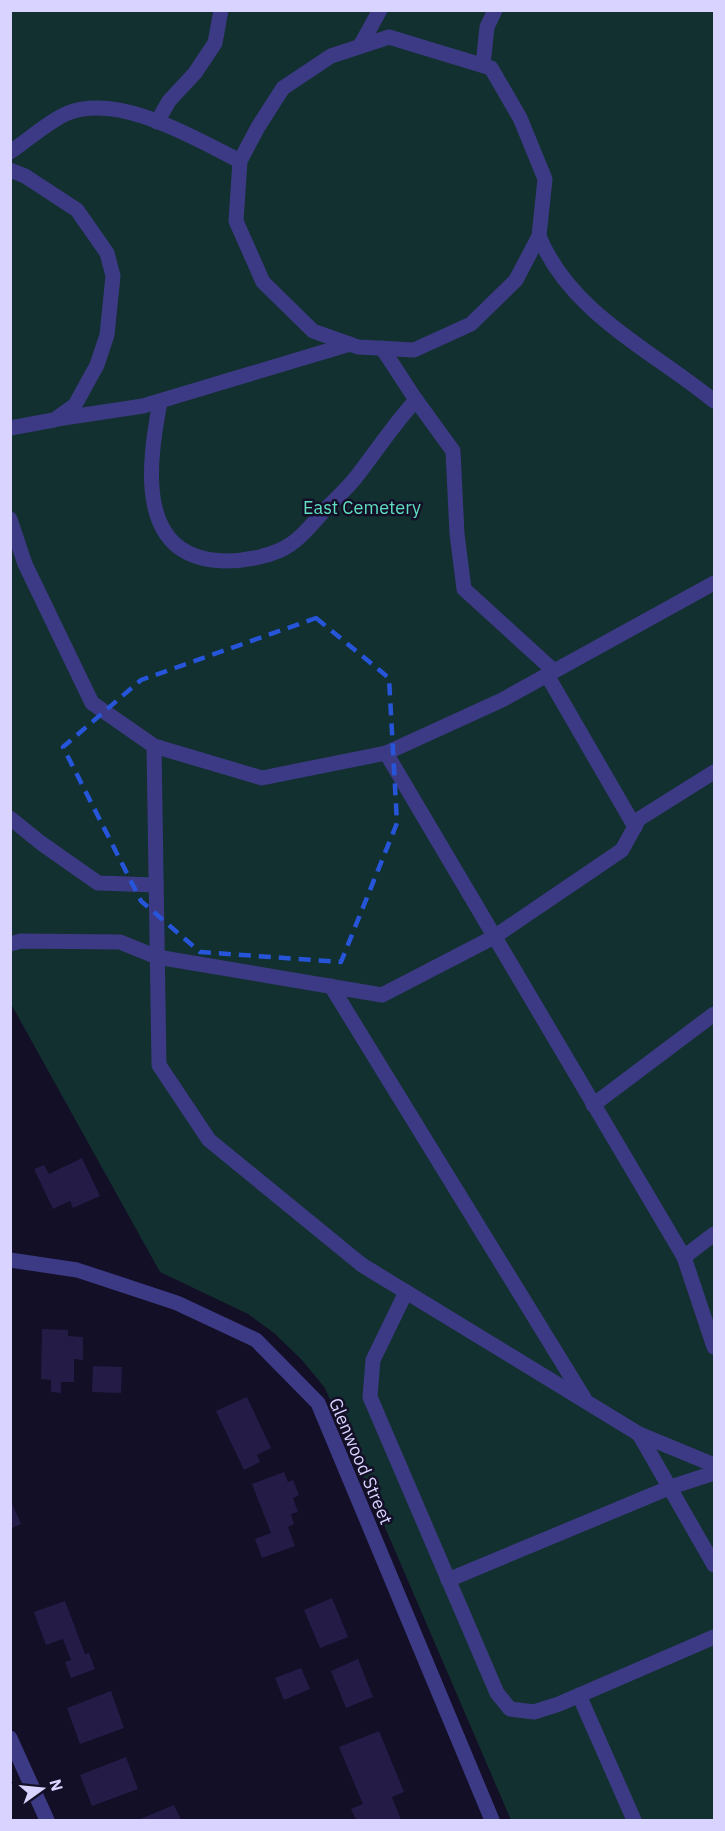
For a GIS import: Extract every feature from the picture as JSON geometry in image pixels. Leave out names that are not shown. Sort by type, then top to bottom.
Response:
[{"type":"street","points":[[157,122],[169,101],[207,57],[215,43],[221,10]]},
{"type":"street","points":[[360,46],[380,10]]},
{"type":"street","points":[[483,65],[487,27],[495,10]]},
{"type":"street","points":[[389,37],[483,65],[491,68],[520,118],[545,179],[539,236],[516,280],[471,324],[414,350],[351,344],[312,331],[263,282],[236,221],[240,161],[283,88],[330,57],[389,37]]},
{"type":"street","points":[[10,152],[68,113],[114,107],[174,128],[240,161]]},
{"type":"street","points":[[10,170],[25,176],[77,210],[107,253],[113,276],[107,336],[97,365],[75,405],[54,420]]},
{"type":"street","points":[[539,236],[548,257],[569,286],[607,322],[714,401]]},
{"type":"street","points":[[10,428],[160,402],[351,344]]},
{"type":"street","points":[[382,348],[453,451],[457,534],[464,589],[551,673],[636,827]]},
{"type":"street","points":[[160,402],[151,463],[152,500],[162,529],[180,551],[206,561],[242,561],[290,545],[356,477],[400,417],[416,400]]},
{"type":"street","points":[[10,519],[25,564],[92,703],[154,746],[262,778],[386,753],[502,700],[714,583]]},
{"type":"street","points":[[154,746],[159,1065],[209,1140],[362,1265],[639,1434],[714,1465]]},
{"type":"street","points":[[386,753],[684,1257],[714,1347]]},
{"type":"street","points":[[10,944],[21,941],[120,942],[157,957],[382,995],[494,937],[622,850],[639,819],[714,772]]},
{"type":"street","points":[[10,818],[98,883],[156,885]]},
{"type":"street","points":[[331,986],[586,1401]]},
{"type":"street","points":[[593,1105],[714,1014]]},
{"type":"street","points":[[684,1257],[714,1234]]},
{"type":"street","name":"Glenwood Street","points":[[10,1260],[77,1270],[177,1303],[256,1340],[318,1403],[492,1821]]},
{"type":"street","points":[[406,1292],[373,1360],[370,1397],[497,1693],[510,1709],[534,1712],[714,1637]]},
{"type":"street","points":[[639,1434],[714,1565]]},
{"type":"street","points":[[448,1580],[671,1487],[714,1473]]},
{"type":"street","points":[[579,1695],[634,1821]]},
{"type":"street","points":[[10,1738],[47,1821]]},
{"type":"highlighted area","points":[[316,618],[389,678],[397,823],[341,962],[200,952],[141,901],[63,747],[141,680]]},
{"type":"green space","name":"East Cemetery","points":[[10,11],[714,11],[714,1820],[511,1820],[325,1388],[301,1359],[274,1333],[248,1314],[160,1272],[11,1004]]},
{"type":"building","points":[[82,1158],[100,1196],[73,1208],[70,1201],[53,1209],[34,1169],[44,1165],[49,1174]]},
{"type":"building","points":[[42,1329],[68,1330],[68,1336],[83,1337],[83,1360],[74,1359],[74,1382],[61,1382],[61,1393],[51,1392],[51,1380],[41,1379]]},
{"type":"building","points":[[93,1366],[122,1367],[121,1393],[92,1392]]},
{"type":"building","points":[[247,1397],[271,1448],[257,1455],[260,1462],[244,1470],[216,1411]]},
{"type":"building","points":[[284,1472],[288,1482],[293,1480],[299,1495],[293,1498],[298,1512],[291,1514],[294,1524],[288,1527],[295,1546],[262,1558],[255,1539],[271,1533],[252,1484]]},
{"type":"building","points":[[10,1499],[21,1524],[10,1529]]},
{"type":"building","points":[[332,1598],[348,1637],[320,1648],[304,1610]]},
{"type":"building","points":[[65,1601],[85,1654],[89,1653],[95,1669],[71,1678],[65,1662],[71,1660],[63,1639],[46,1645],[34,1612]]},
{"type":"building","points":[[358,1659],[373,1697],[346,1708],[331,1671]]},
{"type":"building","points":[[301,1668],[310,1689],[284,1700],[275,1678]]},
{"type":"building","points":[[111,1691],[124,1728],[80,1744],[67,1708]]},
{"type":"building","points":[[379,1731],[404,1792],[392,1797],[401,1820],[356,1820],[351,1809],[363,1804],[339,1747]]},
{"type":"building","points":[[126,1757],[138,1789],[92,1806],[80,1775]]},
{"type":"building","points":[[174,1805],[181,1820],[138,1820]]}]
